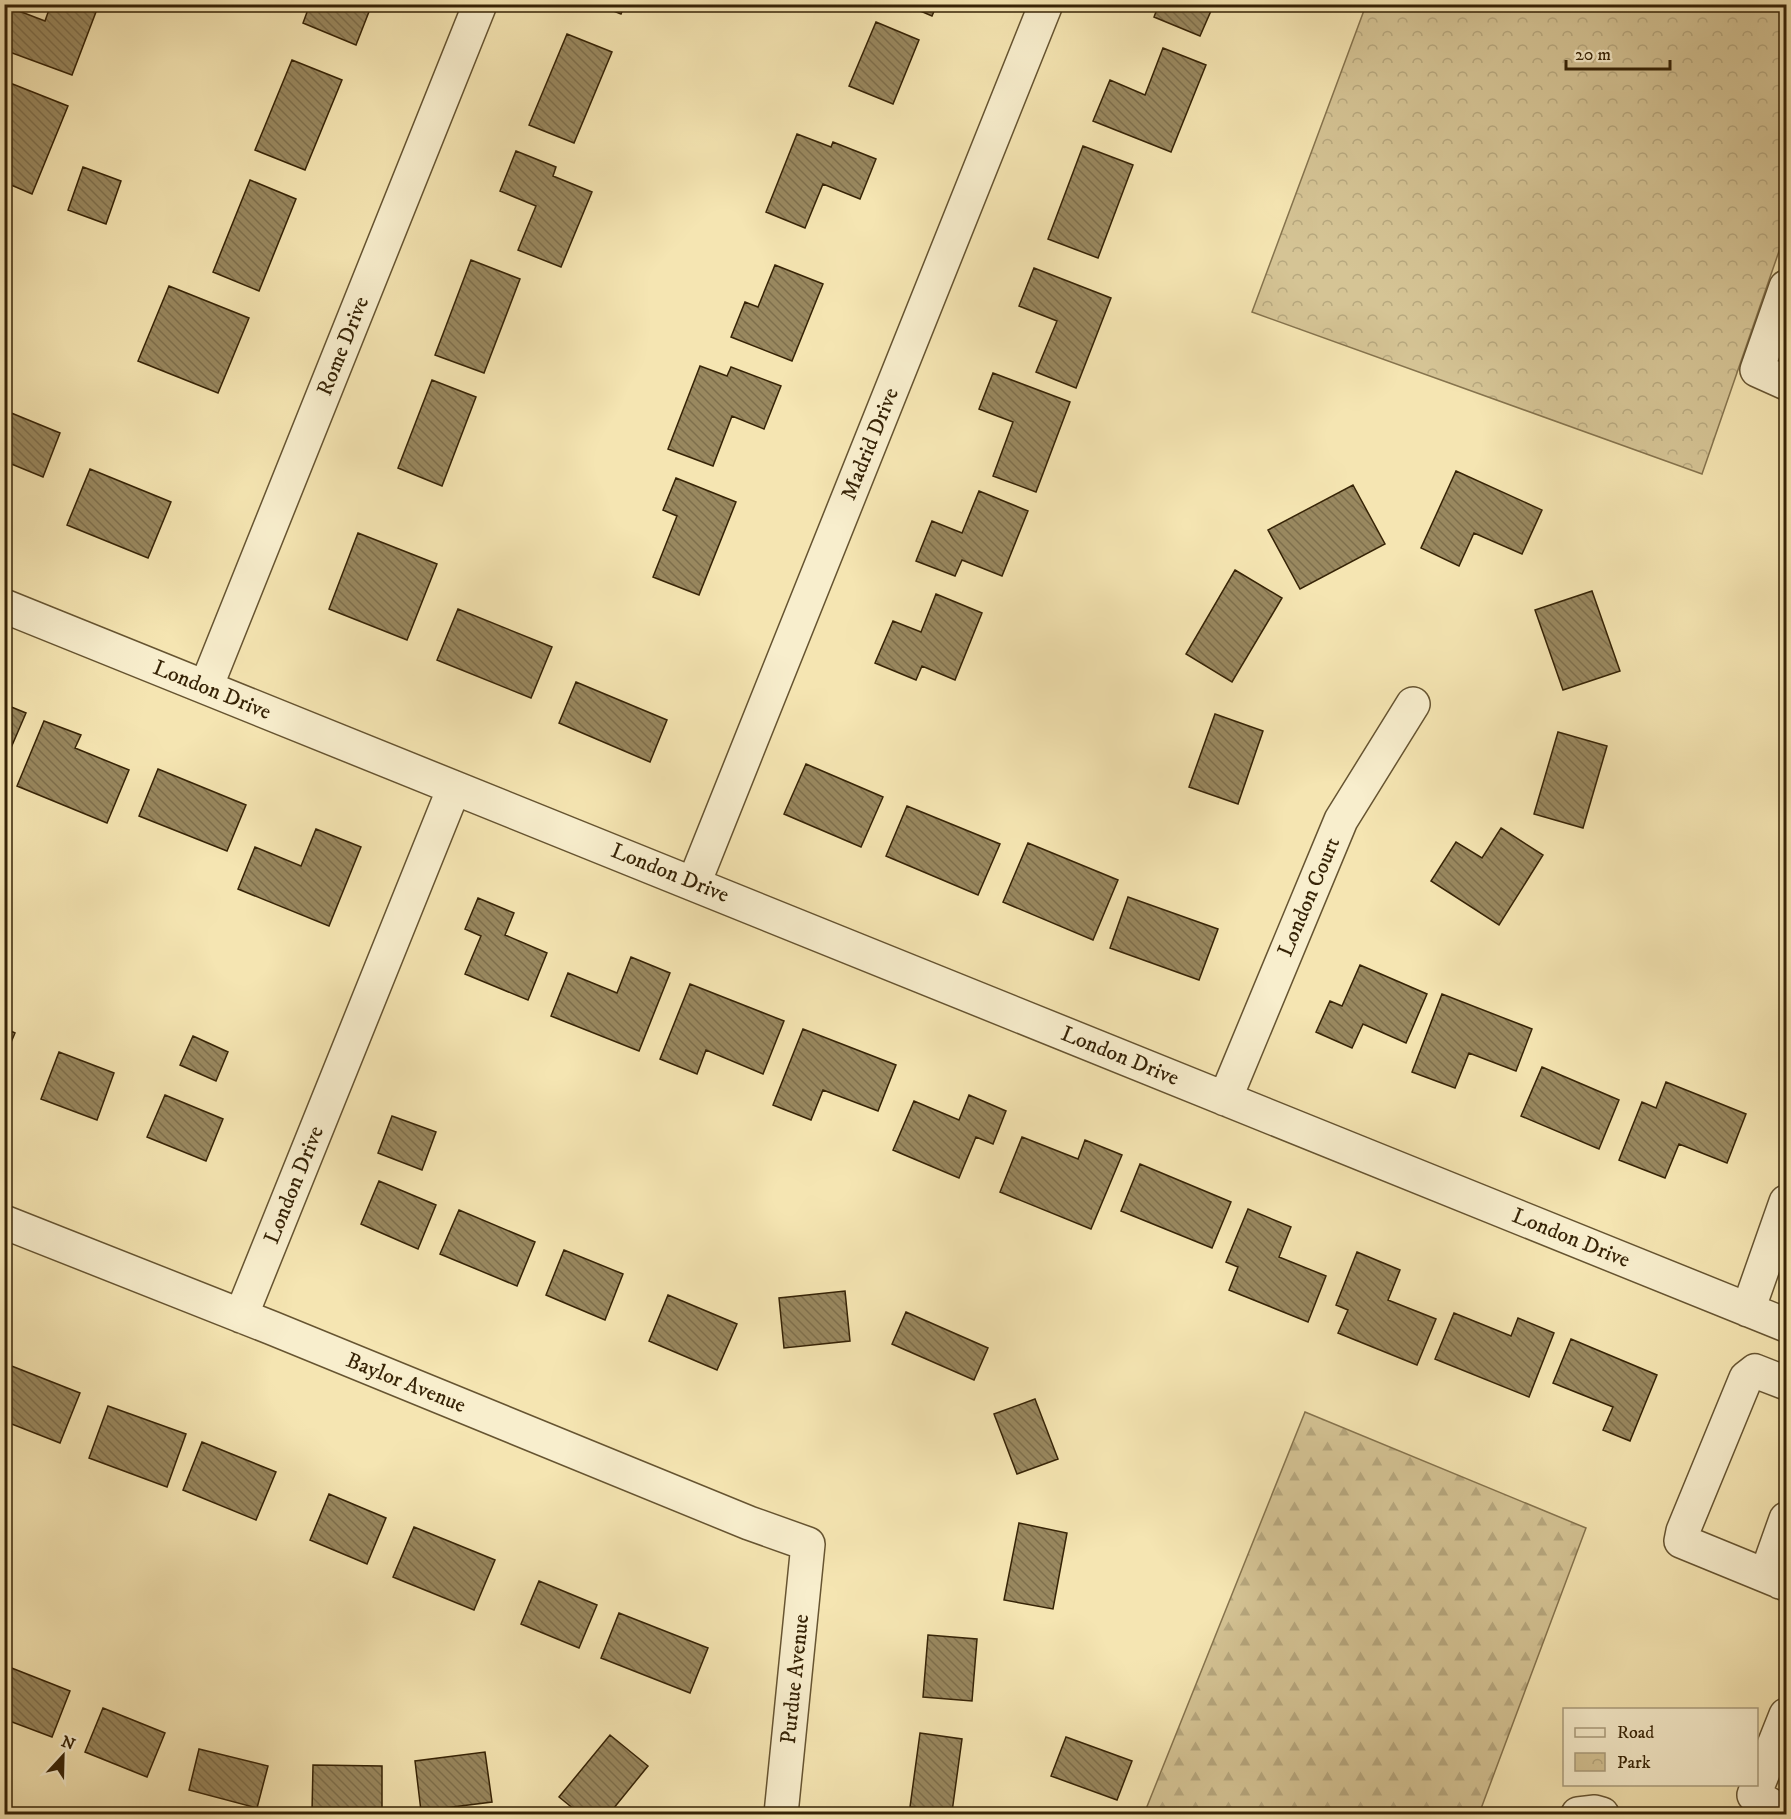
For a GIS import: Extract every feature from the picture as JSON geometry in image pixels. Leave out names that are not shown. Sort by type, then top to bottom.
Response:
[{"type":"street","name":"Rome Drive","points":[[206,687],[480,4]]},
{"type":"street","name":"Madrid Drive","points":[[694,883],[1046,4]]},
{"type":"street","points":[[1786,287],[1757,370],[1786,383]]},
{"type":"street","name":"London Drive","points":[[4,606],[1786,1325]]},
{"type":"street","name":"London Court","points":[[1225,1099],[1341,820],[1413,704]]},
{"type":"street","name":"London Drive","points":[[241,1316],[453,788]]},
{"type":"street","points":[[1749,1310],[1786,1202]]},
{"type":"street","name":"Baylor Avenue","points":[[4,1222],[749,1523],[808,1544]]},
{"type":"street","points":[[1783,1583],[1681,1540],[1746,1378],[1755,1371],[1786,1383]]},
{"type":"street","points":[[1783,1583],[1771,1572],[1770,1564],[1786,1519]]},
{"type":"street","name":"Purdue Avenue","points":[[781,1815],[808,1544]]},
{"type":"street","points":[[1758,1785],[1786,1715]]},
{"type":"street","points":[[1758,1786],[1754,1795],[1785,1815]]},
{"type":"street","points":[[1578,1815],[1595,1812],[1602,1815]]},
{"type":"green space","points":[[1366,5],[1786,5],[1786,231],[1702,474],[1252,312]]},
{"type":"green space","points":[[1305,1412],[1586,1528],[1479,1814],[1144,1814]]},
{"type":"building","points":[[51,4],[99,4],[72,75],[4,50],[4,25],[11,8],[45,21]]},
{"type":"building","points":[[310,4],[372,4],[356,45],[303,23]]},
{"type":"building","points":[[596,4],[625,4],[621,14]]},
{"type":"building","points":[[904,4],[937,4],[932,16]]},
{"type":"building","points":[[1159,4],[1214,4],[1200,36],[1154,17]]},
{"type":"building","points":[[876,22],[919,40],[893,104],[849,86]]},
{"type":"building","points":[[567,34],[612,52],[574,143],[529,125]]},
{"type":"building","points":[[1163,48],[1206,65],[1171,152],[1093,121],[1110,80],[1145,95]]},
{"type":"building","points":[[292,60],[342,80],[305,170],[255,150]]},
{"type":"building","points":[[5,81],[68,106],[32,194],[4,182]]},
{"type":"building","points":[[797,134],[831,147],[833,142],[876,159],[860,199],[823,184],[805,228],[766,212]]},
{"type":"building","points":[[1083,146],[1133,165],[1098,258],[1048,239]]},
{"type":"building","points":[[516,151],[556,167],[553,176],[592,192],[561,267],[518,250],[536,206],[500,191]]},
{"type":"building","points":[[83,167],[121,181],[106,224],[68,210]]},
{"type":"building","points":[[250,180],[296,199],[259,291],[213,272]]},
{"type":"building","points":[[471,260],[520,279],[484,373],[435,355]]},
{"type":"building","points":[[775,265],[823,284],[792,361],[731,337],[745,302],[758,307]]},
{"type":"building","points":[[1034,268],[1111,298],[1076,388],[1036,372],[1057,321],[1019,306]]},
{"type":"building","points":[[169,286],[249,318],[218,393],[138,361]]},
{"type":"building","points":[[700,366],[727,376],[731,367],[781,386],[764,429],[732,416],[713,466],[668,449]]},
{"type":"building","points":[[993,373],[1070,402],[1036,492],[993,476],[1013,422],[979,409]]},
{"type":"building","points":[[432,380],[476,397],[442,486],[398,468]]},
{"type":"building","points":[[4,410],[60,433],[43,477],[4,461]]},
{"type":"building","points":[[90,469],[171,502],[148,558],[67,525]]},
{"type":"building","points":[[1456,471],[1542,510],[1522,554],[1474,533],[1459,566],[1421,548]]},
{"type":"building","points":[[676,478],[736,502],[699,595],[653,577],[677,516],[663,510]]},
{"type":"building","points":[[1353,485],[1385,544],[1300,589],[1268,530]]},
{"type":"building","points":[[979,491],[1028,511],[1002,576],[962,560],[955,576],[916,561],[932,521],[962,533]]},
{"type":"building","points":[[358,533],[437,564],[407,640],[329,609]]},
{"type":"building","points":[[1235,570],[1282,598],[1232,682],[1186,654]]},
{"type":"building","points":[[1592,591],[1620,671],[1563,690],[1535,610]]},
{"type":"building","points":[[936,594],[982,613],[955,680],[922,666],[916,680],[875,663],[893,621],[921,632]]},
{"type":"building","points":[[458,609],[552,647],[531,698],[437,660]]},
{"type":"building","points":[[576,682],[667,720],[650,762],[559,723]]},
{"type":"building","points":[[4,704],[26,713],[4,764]]},
{"type":"building","points":[[1215,714],[1263,731],[1238,804],[1189,787]]},
{"type":"building","points":[[44,721],[81,735],[75,748],[129,770],[107,823],[17,786]]},
{"type":"building","points":[[1558,732],[1607,746],[1583,828],[1534,814]]},
{"type":"building","points":[[806,764],[883,797],[861,847],[784,814]]},
{"type":"building","points":[[158,769],[246,805],[227,851],[139,816]]},
{"type":"building","points":[[907,806],[1000,844],[978,895],[886,856]]},
{"type":"building","points":[[1501,828],[1543,855],[1499,925],[1431,881],[1456,842],[1482,858]]},
{"type":"building","points":[[316,829],[361,847],[329,926],[238,889],[255,847],[301,866]]},
{"type":"building","points":[[1028,843],[1118,880],[1093,940],[1003,902]]},
{"type":"building","points":[[1128,897],[1218,929],[1199,980],[1110,948]]},
{"type":"building","points":[[478,898],[514,913],[505,935],[547,953],[528,1000],[465,974],[481,936],[465,929]]},
{"type":"building","points":[[631,957],[670,973],[639,1051],[551,1016],[568,973],[617,993]]},
{"type":"building","points":[[1360,965],[1427,994],[1406,1043],[1363,1024],[1352,1048],[1316,1032],[1330,1001],[1342,1006]]},
{"type":"building","points":[[690,984],[784,1021],[763,1074],[706,1050],[697,1074],[660,1059]]},
{"type":"building","points":[[1442,994],[1532,1029],[1516,1071],[1469,1053],[1455,1088],[1412,1072]]},
{"type":"building","points":[[4,1028],[15,1033],[4,1059]]},
{"type":"building","points":[[803,1029],[896,1065],[878,1111],[823,1090],[811,1120],[773,1105]]},
{"type":"building","points":[[193,1036],[228,1052],[216,1081],[180,1065]]},
{"type":"building","points":[[59,1052],[114,1073],[97,1120],[41,1099]]},
{"type":"building","points":[[1542,1067],[1619,1100],[1599,1149],[1521,1116]]},
{"type":"building","points":[[1666,1082],[1746,1114],[1727,1163],[1679,1144],[1665,1178],[1619,1160],[1642,1102],[1656,1108]]},
{"type":"building","points":[[165,1095],[223,1119],[206,1161],[147,1137]]},
{"type":"building","points":[[969,1095],[1006,1111],[993,1144],[976,1137],[959,1178],[893,1150],[914,1101],[959,1120]]},
{"type":"building","points":[[392,1116],[436,1132],[422,1170],[378,1153]]},
{"type":"building","points":[[1022,1137],[1078,1159],[1085,1140],[1122,1155],[1091,1229],[1000,1192]]},
{"type":"building","points":[[1140,1164],[1231,1202],[1212,1248],[1121,1211]]},
{"type":"building","points":[[379,1181],[436,1205],[418,1249],[361,1224]]},
{"type":"building","points":[[1248,1209],[1291,1227],[1279,1257],[1326,1276],[1308,1322],[1229,1290],[1238,1267],[1226,1262]]},
{"type":"building","points":[[459,1210],[535,1242],[517,1286],[440,1254]]},
{"type":"building","points":[[564,1250],[623,1274],[605,1320],[546,1295]]},
{"type":"building","points":[[1357,1252],[1400,1270],[1388,1300],[1436,1319],[1417,1365],[1338,1333],[1348,1310],[1336,1305]]},
{"type":"building","points":[[845,1291],[850,1341],[784,1348],[779,1298]]},
{"type":"building","points":[[668,1295],[737,1324],[717,1370],[649,1341]]},
{"type":"building","points":[[906,1312],[988,1348],[974,1380],[892,1344]]},
{"type":"building","points":[[1454,1313],[1511,1336],[1518,1318],[1554,1333],[1529,1397],[1435,1359]]},
{"type":"building","points":[[1571,1339],[1657,1375],[1630,1441],[1603,1430],[1613,1407],[1553,1383]]},
{"type":"building","points":[[4,1363],[80,1393],[60,1443],[4,1421]]},
{"type":"building","points":[[1035,1399],[1058,1459],[1017,1474],[994,1414]]},
{"type":"building","points":[[108,1406],[186,1434],[167,1487],[89,1458]]},
{"type":"building","points":[[202,1442],[276,1472],[256,1520],[183,1490]]},
{"type":"building","points":[[329,1494],[386,1518],[367,1564],[310,1540]]},
{"type":"building","points":[[1019,1523],[1067,1533],[1053,1609],[1004,1600]]},
{"type":"building","points":[[414,1527],[495,1560],[474,1610],[393,1577]]},
{"type":"building","points":[[539,1581],[597,1605],[579,1648],[521,1624]]},
{"type":"building","points":[[619,1613],[708,1648],[690,1693],[601,1658]]},
{"type":"building","points":[[928,1635],[977,1639],[972,1701],[923,1697]]},
{"type":"building","points":[[4,1665],[70,1691],[52,1737],[4,1719]]},
{"type":"building","points":[[103,1708],[165,1733],[147,1777],[85,1752]]},
{"type":"building","points":[[920,1733],[962,1739],[952,1812],[910,1807]]},
{"type":"building","points":[[610,1735],[648,1766],[609,1814],[580,1814],[559,1797]]},
{"type":"building","points":[[1066,1737],[1132,1761],[1117,1800],[1051,1776]]},
{"type":"building","points":[[199,1749],[268,1766],[257,1808],[189,1790]]},
{"type":"building","points":[[485,1752],[492,1802],[421,1811],[415,1761]]},
{"type":"building","points":[[313,1765],[382,1766],[382,1813],[312,1812]]}]
